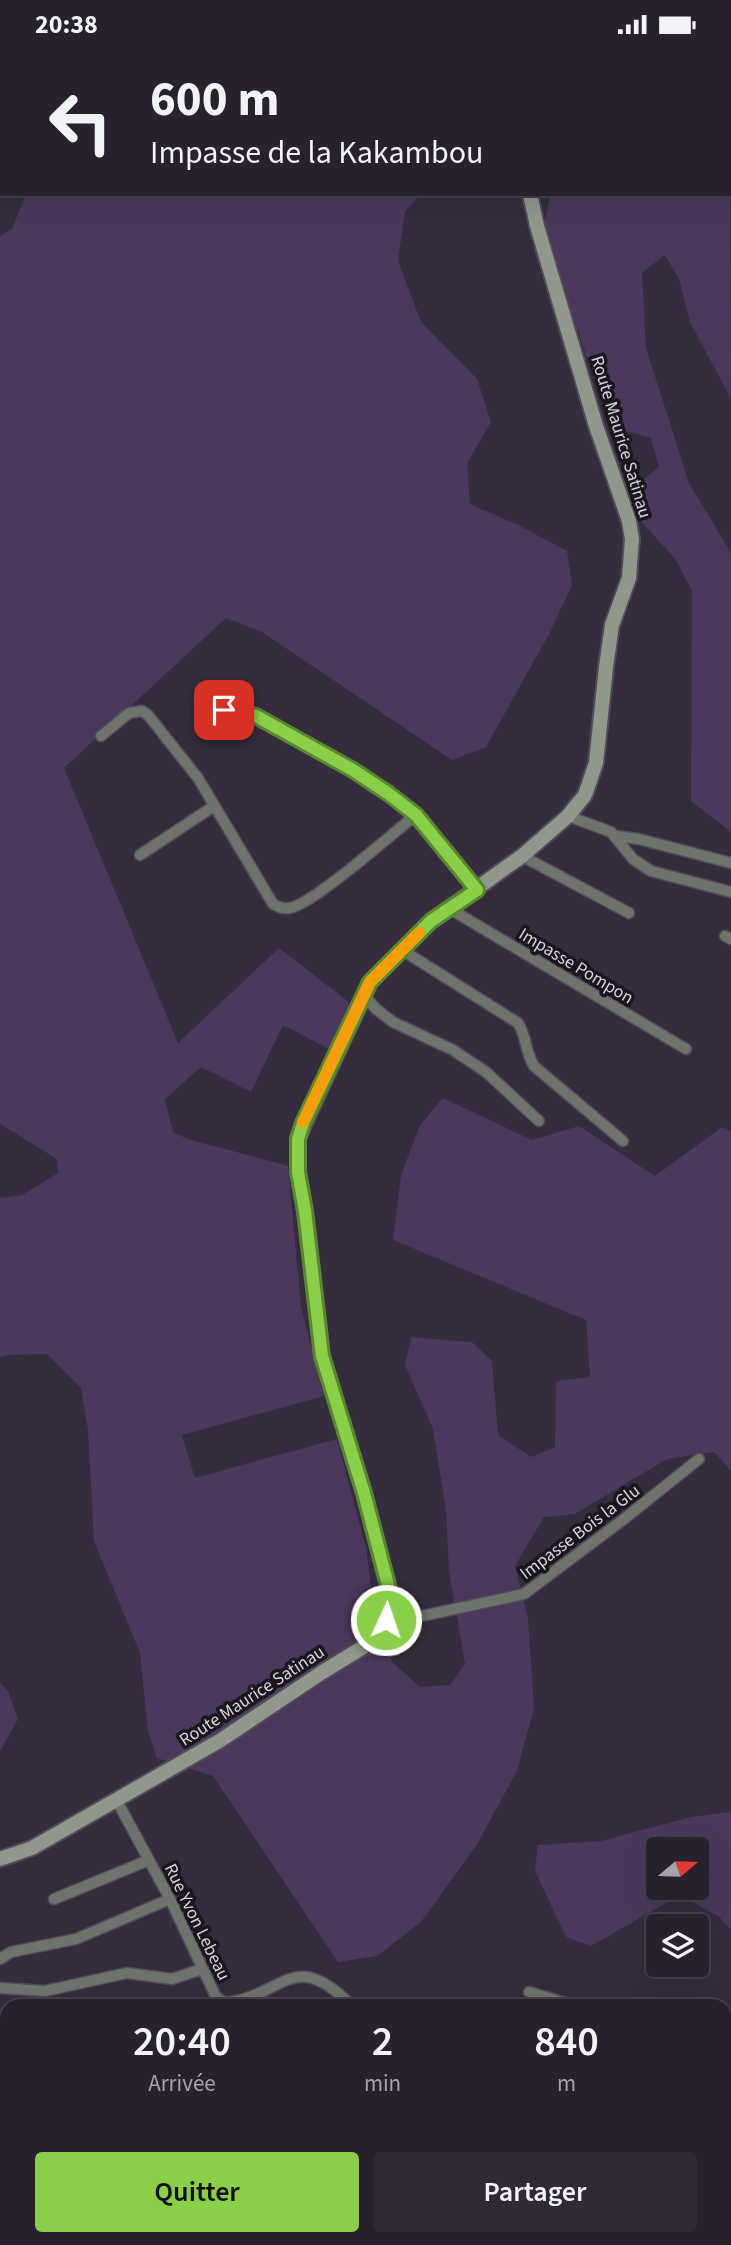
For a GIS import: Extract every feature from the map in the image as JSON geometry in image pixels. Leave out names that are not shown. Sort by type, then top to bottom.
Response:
[{"type":"main road","name":"Route Maurice Satinau","points":[[0,1859],[32,1848],[221,1740],[365,1646],[380,1632],[386,1620],[388,1585],[364,1493],[322,1356],[298,1172],[298,1139],[303,1123],[370,982],[431,921],[522,856],[568,816],[585,795],[596,763],[612,625],[629,578],[632,539],[629,521],[596,426],[530,196]]},
{"type":"street","points":[[224,710],[237,710],[256,716],[353,770],[416,815],[477,890]]},
{"type":"street","points":[[101,736],[129,713],[142,711],[178,751],[274,904],[279,907],[290,908],[317,894],[416,815]]},
{"type":"street","points":[[140,855],[214,806]]},
{"type":"street","points":[[568,816],[616,836],[639,839],[731,863]]},
{"type":"street","points":[[616,836],[633,859],[651,871],[731,892]]},
{"type":"street","points":[[522,856],[629,913]]},
{"type":"street","name":"Impasse Pompon","points":[[450,909],[685,1049]]},
{"type":"street","points":[[402,950],[518,1023],[528,1056],[534,1066],[623,1140]]},
{"type":"street","points":[[363,994],[393,1022],[453,1050],[486,1072],[539,1121]]},
{"type":"street","name":"Impasse Bois la Glu","points":[[386,1620],[408,1619],[524,1594],[699,1459]]},
{"type":"street","name":"Rue Yvon Lebeau","points":[[117,1801],[170,1899],[219,1999]]},
{"type":"street","points":[[54,1899],[149,1860]]},
{"type":"street","points":[[0,1959],[11,1952],[76,1939],[170,1899]]},
{"type":"street","points":[[0,1988],[45,1991],[127,1973],[172,1979],[202,1969]]},
{"type":"street","name":"Rue Yvon Lebeau","points":[[246,1999],[302,1975],[324,1982],[342,1999]]},
{"type":"street","points":[[529,1992],[552,1999]]},
{"type":"shaded area","points":[[25,196],[420,196],[405,211],[398,261],[421,322],[477,379],[491,422],[467,463],[470,504],[567,551],[572,585],[549,634],[486,747],[452,760],[262,632],[226,618],[64,768],[178,1043],[279,948],[350,1003],[331,1050],[283,1025],[251,1092],[201,1067],[165,1099],[173,1132],[188,1139],[288,1166],[301,1307],[324,1396],[182,1435],[195,1478],[337,1439],[366,1548],[374,1607],[392,1662],[420,1687],[450,1685],[465,1664],[449,1571],[446,1510],[433,1429],[405,1365],[411,1337],[472,1342],[492,1361],[498,1435],[531,1457],[555,1447],[556,1381],[590,1377],[586,1320],[393,1240],[401,1175],[420,1125],[443,1098],[532,1140],[579,1126],[655,1176],[722,1127],[731,1131],[731,1471],[714,1452],[667,1459],[575,1514],[544,1517],[515,1566],[528,1617],[534,1708],[517,1771],[477,1844],[421,1922],[377,1956],[338,1962],[213,1776],[157,1758],[148,1731],[140,1653],[94,1541],[88,1430],[81,1388],[47,1354],[5,1355],[0,1358],[0,1198],[22,1195],[58,1173],[57,1159],[0,1124],[0,236],[12,229]]},
{"type":"shaded area","points":[[551,196],[730,196],[731,399],[690,322],[679,279],[665,255],[642,273],[646,348],[689,483],[731,553],[731,832],[691,801],[692,591],[676,560],[640,520],[638,484],[659,467],[651,438],[611,427],[543,230]]},
{"type":"shaded area","points":[[0,1683],[8,1691],[18,1719],[0,1751]]},
{"type":"shaded area","points":[[731,1812],[731,1930],[718,1916],[691,1901],[709,1901],[709,1837],[646,1837],[646,1901],[670,1901],[591,1946],[566,1937],[535,1871],[538,1845],[601,1841],[691,1817]]},
{"type":"slow traffic","points":[[303,1122],[330,1071],[370,982],[419,933]]},
{"type":"route","points":[[224,710],[237,710],[256,716],[353,770],[389,794],[416,815],[477,890],[431,921],[370,982],[303,1123],[298,1139],[298,1172],[322,1356],[364,1493],[388,1585],[386,1620]]}]
